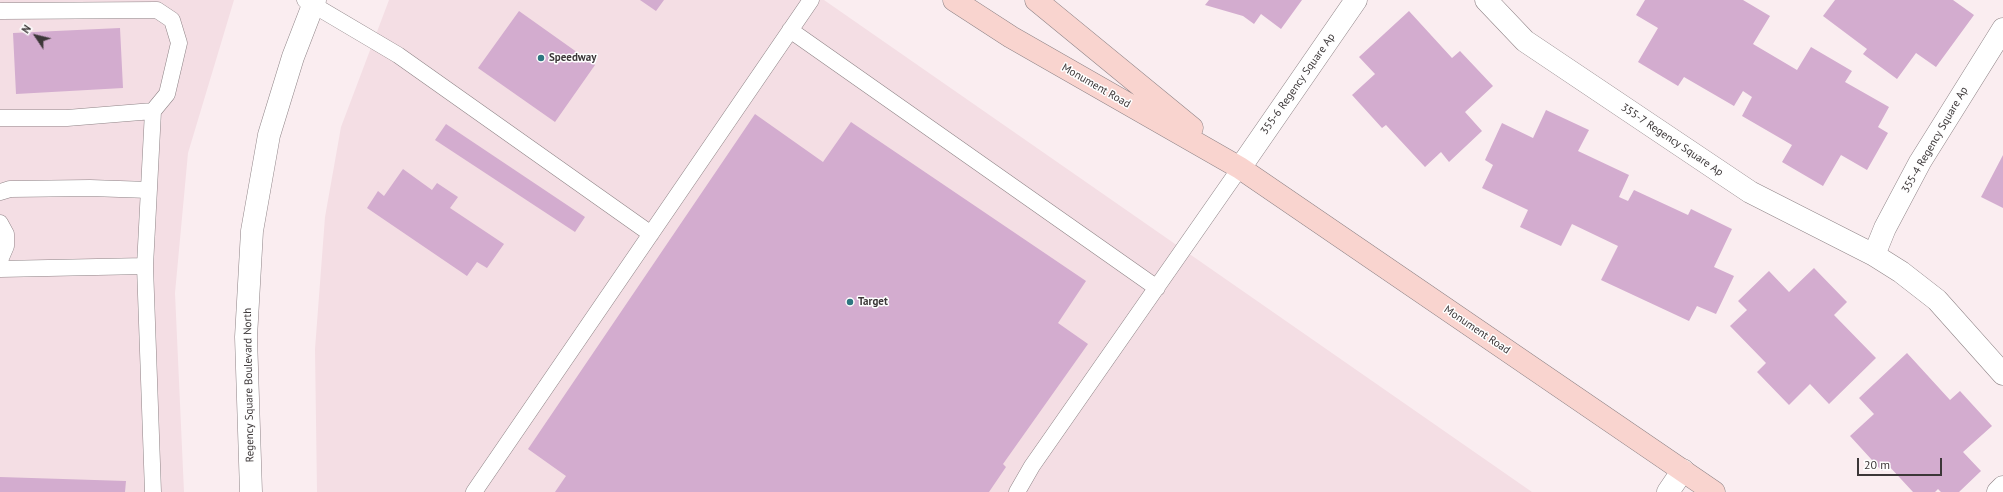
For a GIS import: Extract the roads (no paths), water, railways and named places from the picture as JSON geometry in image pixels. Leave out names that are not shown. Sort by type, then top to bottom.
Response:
[{"type":"main road","name":"Monument Road","points":[[954,0],[1011,37],[1240,168],[1714,492]]},
{"type":"main road","name":"Monument Road","points":[[1036,0],[1240,168]]},
{"type":"street","name":"355-6 Regency Square Ap","points":[[1240,168],[1356,0]]},
{"type":"street","name":"355-7 Regency Square Ap","points":[[1486,0],[1525,42],[1750,192],[1874,255],[1901,272],[1937,300],[2003,374]]},
{"type":"street","name":"Regency Square Boulevard North","points":[[252,492],[246,337],[252,231],[269,135],[311,1]]},
{"type":"street","name":"355-4 Regency Square Ap","points":[[1874,255],[1885,228],[1920,162],[2003,29]]},
{"type":"street","points":[[1668,492],[1683,470]]},
{"type":"street","points":[[1998,492],[2003,487]]},
{"type":"lane","points":[[474,492],[811,0]]},
{"type":"lane","points":[[311,1],[398,55],[651,234]]},
{"type":"lane","points":[[0,11],[84,5],[157,10],[172,20],[179,43],[167,94],[153,111],[145,266],[153,492]]},
{"type":"lane","points":[[790,30],[1157,288]]},
{"type":"lane","points":[[0,118],[67,118],[153,111]]},
{"type":"lane","points":[[1017,492],[1032,466],[1240,168]]},
{"type":"lane","points":[[5,190],[90,188],[149,190]]},
{"type":"lane","points":[[0,223],[6,234],[6,246],[0,260]]},
{"type":"lane","points":[[0,269],[145,266]]},
{"type":"place","name":"Speedway","points":[[541,58]]},
{"type":"place","name":"Target","points":[[850,302]]}]
